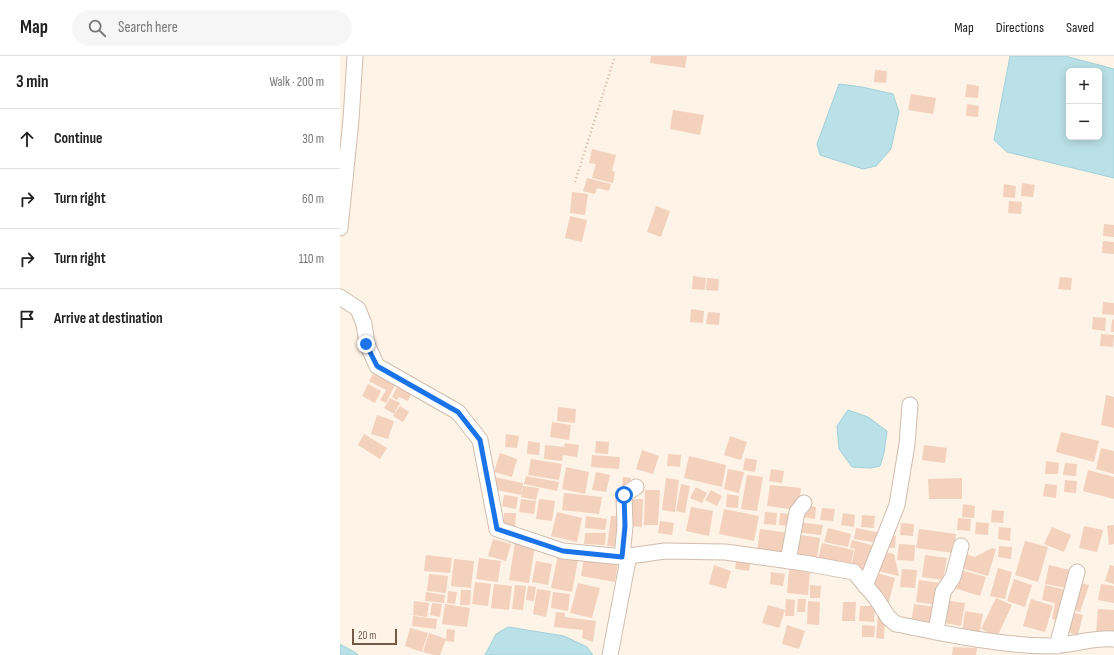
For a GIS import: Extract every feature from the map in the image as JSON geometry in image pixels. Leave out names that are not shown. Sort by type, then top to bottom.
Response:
[{"type":"street","points":[[340,228],[351,120],[355,56]]},
{"type":"street","points":[[340,297],[358,309],[364,324],[366,344],[377,366],[458,412],[480,440],[497,529],[563,551],[622,557],[665,551],[718,552],[788,561],[854,572],[876,598],[888,617],[896,624],[1021,649],[1057,646],[1090,648],[1114,639]]},
{"type":"street","points":[[865,586],[897,505],[907,444],[910,405]]},
{"type":"street","points":[[622,557],[625,526],[624,495],[636,487]]},
{"type":"street","points":[[788,561],[797,512],[804,503]]},
{"type":"street","points":[[936,632],[943,592],[953,577],[961,546]]},
{"type":"street","points":[[610,655],[628,560],[622,557]]},
{"type":"street","points":[[1057,646],[1077,572]]},
{"type":"path","points":[[576,182],[614,56]]},
{"type":"water","points":[[1010,56],[1065,56],[1114,69],[1114,178],[1007,152],[994,140]]},
{"type":"water","points":[[839,84],[862,87],[893,94],[899,112],[891,149],[876,166],[863,169],[820,155],[817,144]]},
{"type":"water","points":[[848,410],[868,417],[887,431],[884,453],[880,466],[871,468],[852,467],[839,449],[837,426]]},
{"type":"water","points":[[508,627],[564,636],[587,647],[593,655],[485,655],[496,634]]},
{"type":"water","points":[[340,644],[356,653],[358,655],[340,655]]},
{"type":"building","points":[[651,56],[687,56],[685,68],[650,63]]},
{"type":"building","points":[[875,70],[887,71],[886,83],[874,82]]},
{"type":"building","points":[[967,84],[979,86],[978,98],[965,97]]},
{"type":"building","points":[[911,94],[936,98],[933,114],[908,110]]},
{"type":"building","points":[[967,104],[979,106],[978,117],[966,116]]},
{"type":"building","points":[[673,110],[704,115],[700,135],[670,129]]},
{"type":"building","points":[[592,149],[616,155],[612,171],[615,172],[613,183],[592,178],[596,164],[589,163]]},
{"type":"building","points":[[587,178],[611,184],[609,191],[597,188],[595,194],[583,191]]},
{"type":"building","points":[[1022,183],[1035,185],[1033,197],[1021,196]]},
{"type":"building","points":[[1004,184],[1016,186],[1015,198],[1003,197]]},
{"type":"building","points":[[572,192],[588,194],[585,215],[570,213]]},
{"type":"building","points":[[1009,201],[1022,202],[1021,214],[1008,213]]},
{"type":"building","points":[[656,206],[670,211],[661,237],[647,232]]},
{"type":"building","points":[[570,216],[587,220],[582,242],[565,238]]},
{"type":"building","points":[[1104,224],[1114,225],[1114,237],[1103,236]]},
{"type":"building","points":[[1103,241],[1114,242],[1114,254],[1102,253]]},
{"type":"building","points":[[693,276],[706,278],[705,290],[692,289]]},
{"type":"building","points":[[1060,277],[1072,278],[1071,290],[1058,289]]},
{"type":"building","points":[[707,278],[719,279],[718,291],[706,290]]},
{"type":"building","points":[[1103,302],[1114,303],[1114,315],[1102,314]]},
{"type":"building","points":[[691,309],[704,311],[703,323],[690,322]]},
{"type":"building","points":[[708,312],[720,313],[719,325],[706,324]]},
{"type":"building","points":[[1093,317],[1106,318],[1105,331],[1092,329]]},
{"type":"building","points":[[1112,319],[1114,320],[1114,332],[1111,332]]},
{"type":"building","points":[[1101,334],[1114,335],[1113,347],[1100,346]]},
{"type":"building","points":[[373,374],[395,385],[386,403],[380,400],[386,390],[369,381]]},
{"type":"building","points":[[368,384],[381,391],[375,403],[362,396]]},
{"type":"building","points":[[397,387],[411,394],[408,401],[399,397],[397,400],[392,397]]},
{"type":"building","points":[[1106,395],[1114,397],[1114,428],[1101,425]]},
{"type":"building","points":[[390,398],[400,403],[394,414],[384,408]]},
{"type":"building","points":[[400,406],[409,412],[403,422],[393,416]]},
{"type":"building","points":[[558,407],[576,409],[575,423],[557,421]]},
{"type":"building","points":[[377,415],[394,421],[388,439],[371,434]]},
{"type":"building","points":[[552,422],[571,425],[569,440],[550,437]]},
{"type":"building","points":[[1061,432],[1099,441],[1094,462],[1056,452]]},
{"type":"building","points":[[364,434],[387,448],[380,459],[358,445]]},
{"type":"building","points":[[506,434],[519,436],[517,448],[505,447]]},
{"type":"building","points":[[730,436],[747,442],[741,460],[724,455]]},
{"type":"building","points":[[528,441],[540,443],[539,455],[527,454]]},
{"type":"building","points":[[596,441],[609,442],[608,454],[595,453]]},
{"type":"building","points":[[565,443],[579,445],[577,457],[563,455],[562,461],[544,459],[545,445],[564,447]]},
{"type":"building","points":[[924,445],[947,448],[945,463],[922,460]]},
{"type":"building","points":[[1101,448],[1114,451],[1114,474],[1096,469]]},
{"type":"building","points":[[642,450],[659,456],[653,474],[636,469]]},
{"type":"building","points":[[500,453],[517,459],[512,477],[494,472]]},
{"type":"building","points":[[668,454],[681,455],[680,467],[667,466]]},
{"type":"building","points":[[592,455],[620,457],[619,469],[591,467]]},
{"type":"building","points":[[689,456],[726,465],[722,487],[684,478]]},
{"type":"building","points":[[745,458],[757,460],[755,472],[743,470]]},
{"type":"building","points":[[531,459],[562,464],[559,480],[528,475]]},
{"type":"building","points":[[1046,461],[1059,463],[1058,474],[1045,474]]},
{"type":"building","points":[[1065,463],[1077,464],[1076,476],[1063,475]]},
{"type":"building","points":[[566,467],[589,472],[585,494],[562,489]]},
{"type":"building","points":[[728,469],[744,472],[739,493],[724,489]]},
{"type":"building","points":[[771,469],[784,471],[782,483],[769,481]]},
{"type":"building","points":[[1088,470],[1114,477],[1114,499],[1083,491]]},
{"type":"building","points":[[596,472],[610,475],[606,492],[592,490]]},
{"type":"building","points":[[747,475],[763,477],[757,511],[741,509]]},
{"type":"building","points":[[526,476],[559,482],[557,491],[524,484]]},
{"type":"building","points":[[494,477],[523,483],[521,495],[492,489]]},
{"type":"building","points":[[623,477],[631,478],[630,488],[622,488]]},
{"type":"building","points":[[666,478],[679,480],[675,512],[662,510]]},
{"type":"building","points":[[962,478],[962,499],[929,499],[928,479]]},
{"type":"building","points":[[1065,480],[1077,481],[1076,493],[1064,492]]},
{"type":"building","points":[[681,484],[690,486],[685,513],[676,511]]},
{"type":"building","points":[[1045,484],[1057,485],[1056,498],[1043,496]]},
{"type":"building","points":[[770,485],[801,488],[798,510],[767,506]]},
{"type":"building","points":[[523,486],[539,488],[536,500],[521,497]]},
{"type":"building","points":[[696,487],[707,493],[702,503],[690,498]]},
{"type":"building","points":[[645,490],[660,490],[658,525],[644,525]]},
{"type":"building","points":[[711,490],[722,496],[717,506],[705,500]]},
{"type":"building","points":[[564,493],[602,497],[599,514],[562,510]]},
{"type":"building","points":[[727,494],[739,496],[738,508],[726,507]]},
{"type":"building","points":[[504,495],[518,497],[516,509],[502,506]]},
{"type":"building","points":[[521,499],[536,501],[534,514],[519,512]]},
{"type":"building","points":[[539,499],[555,501],[552,521],[536,519]]},
{"type":"building","points":[[630,499],[643,499],[642,527],[630,526]]},
{"type":"building","points":[[963,504],[975,506],[974,518],[962,517]]},
{"type":"building","points":[[804,505],[816,507],[815,519],[802,517]]},
{"type":"building","points":[[617,507],[623,508],[619,547],[607,546],[611,516],[616,516]]},
{"type":"building","points":[[691,507],[713,511],[709,536],[686,531]]},
{"type":"building","points":[[822,508],[835,509],[833,521],[820,520]]},
{"type":"building","points":[[724,509],[759,516],[754,541],[719,534]]},
{"type":"building","points":[[992,510],[1004,511],[1003,523],[991,522]]},
{"type":"building","points":[[557,512],[582,518],[577,542],[551,536]]},
{"type":"building","points":[[765,512],[777,513],[776,525],[764,524]]},
{"type":"building","points":[[504,513],[516,513],[515,528],[503,528]]},
{"type":"building","points":[[780,513],[792,514],[791,526],[779,525]]},
{"type":"building","points":[[843,513],[855,515],[854,527],[841,525]]},
{"type":"building","points":[[862,515],[875,516],[874,528],[861,527]]},
{"type":"building","points":[[586,516],[607,519],[605,530],[585,528]]},
{"type":"building","points":[[958,518],[971,519],[970,531],[957,530]]},
{"type":"building","points":[[660,521],[674,523],[672,535],[658,533]]},
{"type":"building","points":[[795,522],[823,525],[821,535],[794,532]]},
{"type":"building","points":[[976,522],[989,523],[988,535],[975,534]]},
{"type":"building","points":[[901,523],[914,524],[913,536],[900,535]]},
{"type":"building","points":[[1114,525],[1114,544],[1109,545],[1107,526]]},
{"type":"building","points":[[1084,526],[1103,530],[1097,552],[1079,548]]},
{"type":"building","points":[[999,527],[1011,528],[1010,541],[998,539]]},
{"type":"building","points":[[1052,527],[1071,535],[1064,552],[1044,544]]},
{"type":"building","points":[[828,528],[851,534],[848,547],[824,542]]},
{"type":"building","points":[[856,528],[881,533],[879,543],[854,539]]},
{"type":"building","points":[[760,529],[788,533],[785,555],[757,551]]},
{"type":"building","points":[[919,529],[956,534],[954,553],[916,548]]},
{"type":"building","points":[[585,533],[606,533],[605,545],[584,544]]},
{"type":"building","points":[[794,534],[820,538],[817,558],[791,554]]},
{"type":"building","points":[[884,535],[896,536],[895,548],[883,547]]},
{"type":"building","points":[[493,539],[511,544],[506,561],[488,556]]},
{"type":"building","points":[[852,540],[875,546],[866,582],[850,569],[855,549],[850,548]]},
{"type":"building","points":[[1025,541],[1048,547],[1038,582],[1015,575]]},
{"type":"building","points":[[515,543],[535,546],[529,583],[509,580]]},
{"type":"building","points":[[822,543],[854,550],[849,570],[817,563]]},
{"type":"building","points":[[899,544],[915,545],[914,561],[897,560]]},
{"type":"building","points":[[999,546],[1012,547],[1011,559],[998,557]]},
{"type":"building","points":[[992,548],[996,549],[988,576],[954,566],[958,552],[975,557]]},
{"type":"building","points":[[877,550],[894,554],[899,576],[873,570]]},
{"type":"building","points":[[426,555],[452,558],[450,573],[424,571]]},
{"type":"building","points":[[558,555],[578,560],[572,592],[551,588]]},
{"type":"building","points":[[925,555],[947,558],[943,580],[922,577]]},
{"type":"building","points":[[584,557],[618,563],[615,582],[581,576]]},
{"type":"building","points":[[737,557],[751,559],[749,571],[735,569]]},
{"type":"building","points":[[479,558],[501,561],[498,582],[476,579]]},
{"type":"building","points":[[454,559],[474,561],[471,588],[451,586]]},
{"type":"building","points":[[536,561],[552,564],[548,585],[532,582]]},
{"type":"building","points":[[714,565],[731,571],[726,589],[709,584]]},
{"type":"building","points":[[1049,565],[1070,570],[1066,588],[1045,584]]},
{"type":"building","points":[[1110,565],[1114,566],[1114,584],[1105,581]]},
{"type":"building","points":[[950,567],[986,577],[980,596],[944,585]]},
{"type":"building","points":[[998,568],[1012,572],[1005,599],[990,596]]},
{"type":"building","points":[[902,569],[917,570],[915,588],[900,587]]},
{"type":"building","points":[[789,570],[810,571],[808,595],[787,593]]},
{"type":"building","points":[[771,572],[785,574],[783,586],[770,584]]},
{"type":"building","points":[[873,572],[895,578],[887,609],[869,587]]},
{"type":"building","points":[[429,574],[448,576],[446,593],[427,591]]},
{"type":"building","points":[[1014,579],[1032,585],[1025,607],[1007,601]]},
{"type":"building","points":[[919,580],[941,583],[938,605],[916,602]]},
{"type":"building","points":[[1073,581],[1089,585],[1080,612],[1065,607]]},
{"type":"building","points":[[475,582],[491,584],[488,606],[472,604]]},
{"type":"building","points":[[578,583],[600,588],[592,618],[570,613]]},
{"type":"building","points":[[494,584],[512,586],[509,610],[491,608]]},
{"type":"building","points":[[1101,584],[1114,586],[1114,603],[1098,600]]},
{"type":"building","points":[[515,585],[526,586],[523,610],[512,609]]},
{"type":"building","points":[[810,585],[821,586],[820,598],[810,598]]},
{"type":"building","points":[[1045,585],[1066,590],[1059,621],[1052,619],[1055,603],[1042,600]]},
{"type":"building","points":[[528,586],[536,587],[534,601],[526,600]]},
{"type":"building","points":[[537,589],[551,591],[546,617],[533,614]]},
{"type":"building","points":[[461,590],[471,590],[470,605],[460,605]]},
{"type":"building","points":[[448,591],[457,592],[455,604],[447,603]]},
{"type":"building","points":[[426,592],[445,595],[444,603],[425,601]]},
{"type":"building","points":[[553,592],[570,594],[568,611],[551,608]]},
{"type":"building","points":[[996,598],[1012,605],[997,637],[981,629]]},
{"type":"building","points":[[786,599],[795,600],[794,616],[785,616]]},
{"type":"building","points":[[798,599],[806,599],[805,612],[797,612]]},
{"type":"building","points":[[1031,599],[1053,606],[1045,632],[1023,626]]},
{"type":"building","points":[[943,600],[965,603],[961,626],[939,622]]},
{"type":"building","points":[[414,601],[429,603],[427,617],[413,615]]},
{"type":"building","points":[[808,601],[820,602],[819,625],[807,624]]},
{"type":"building","points":[[843,602],[856,602],[855,621],[842,621]]},
{"type":"building","points":[[432,603],[442,604],[440,617],[430,615]]},
{"type":"building","points":[[445,604],[470,608],[467,627],[442,624]]},
{"type":"building","points":[[914,604],[936,607],[933,627],[911,624]]},
{"type":"building","points":[[768,605],[785,610],[779,628],[762,623]]},
{"type":"building","points":[[860,606],[875,606],[874,622],[859,621]]},
{"type":"building","points":[[1098,609],[1114,610],[1114,634],[1096,634]]},
{"type":"building","points":[[1064,610],[1083,615],[1078,635],[1059,630]]},
{"type":"building","points":[[965,611],[983,614],[979,636],[962,633]]},
{"type":"building","points":[[556,612],[565,613],[565,617],[596,621],[593,642],[582,638],[583,630],[554,627]]},
{"type":"building","points":[[878,613],[885,613],[884,639],[876,638]]},
{"type":"building","points":[[413,616],[437,619],[436,629],[412,626]]},
{"type":"building","points":[[787,625],[805,631],[799,649],[782,644]]},
{"type":"building","points":[[862,625],[875,626],[874,637],[862,637]]},
{"type":"building","points":[[410,628],[428,633],[422,652],[405,646]]},
{"type":"building","points":[[447,629],[455,630],[454,642],[446,641]]},
{"type":"building","points":[[429,633],[446,639],[440,655],[423,652]]},
{"type":"building","points":[[953,647],[977,648],[976,655],[952,655]]},
{"type":"route","points":[[366,344],[377,366],[458,412],[480,440],[497,529],[563,551],[622,557],[625,526],[624,495]]}]
